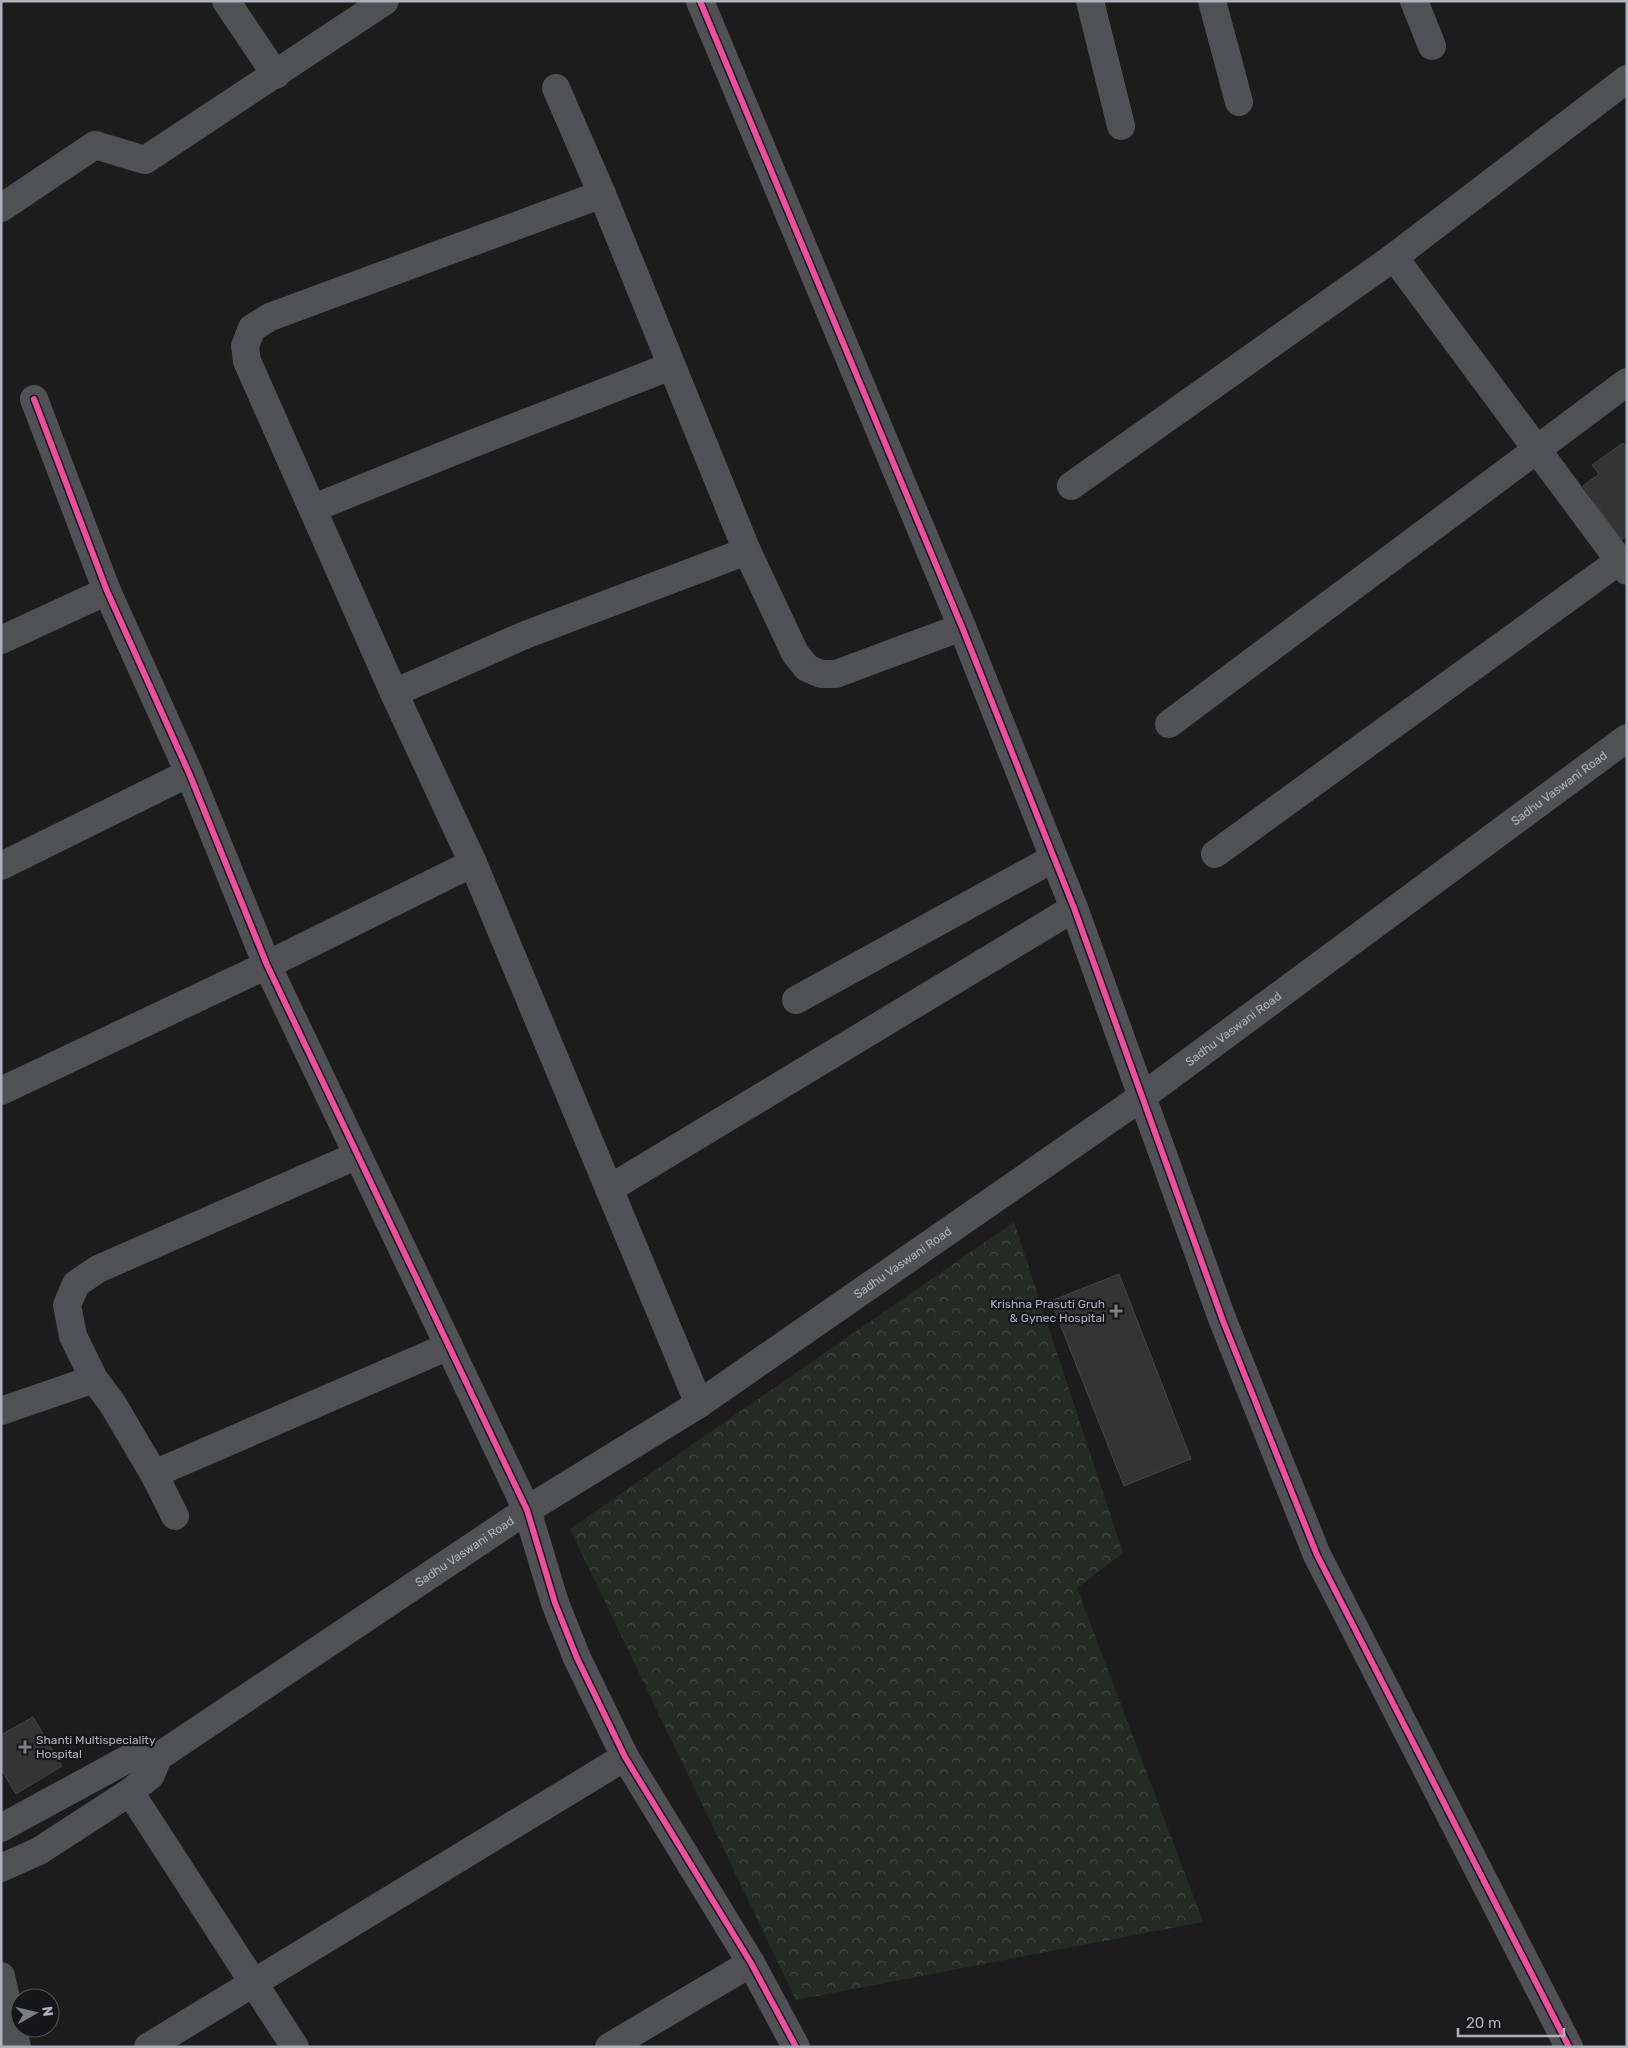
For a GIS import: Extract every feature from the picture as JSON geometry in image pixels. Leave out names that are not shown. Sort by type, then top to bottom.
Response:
[{"type":"street","points":[[226,1],[276,75]]},
{"type":"street","points":[[1,208],[95,145],[144,160],[276,75],[385,1]]},
{"type":"street","points":[[700,1],[962,627],[1074,908],[1224,1321],[1317,1555],[1569,2047]]},
{"type":"street","points":[[1090,1],[1121,126]]},
{"type":"street","points":[[1212,1],[1239,102]]},
{"type":"street","points":[[1414,1],[1432,46]]},
{"type":"street","points":[[1071,486],[1394,257],[1627,78]]},
{"type":"street","points":[[556,88],[602,194],[747,551],[795,652],[807,668],[821,674],[836,674],[962,627]]},
{"type":"street","points":[[602,194],[270,317],[252,328],[245,346],[247,360],[314,508],[394,693],[472,863],[699,1404]]},
{"type":"street","points":[[1215,854],[1623,566],[1394,257]]},
{"type":"street","points":[[314,508],[474,442],[671,366]]},
{"type":"street","points":[[1169,724],[1627,382]]},
{"type":"street","points":[[34,399],[107,591],[190,773],[267,965],[527,1510],[555,1603],[576,1658],[625,1757],[751,1963],[796,2047]]},
{"type":"street","points":[[394,693],[525,635],[747,551]]},
{"type":"street","points":[[1,640],[107,591]]},
{"type":"street","name":"Sadhu Vaswani Road","points":[[158,1757],[527,1510],[699,1404],[1143,1096],[1627,738]]},
{"type":"street","points":[[1,866],[190,773]]},
{"type":"street","points":[[796,1000],[1054,858]]},
{"type":"street","points":[[1,1091],[267,965],[472,863]]},
{"type":"street","points":[[609,1189],[1074,908]]},
{"type":"street","points":[[175,1516],[154,1474],[112,1403],[94,1379],[73,1336],[67,1305],[76,1284],[98,1269],[358,1154]]},
{"type":"street","points":[[154,1474],[448,1346]]},
{"type":"street","points":[[1,1411],[94,1379]]},
{"type":"street","points":[[1,1828],[135,1755],[158,1757],[151,1775],[130,1792],[39,1851],[1,1868]]},
{"type":"street","points":[[148,2047],[252,1982],[625,1757]]},
{"type":"street","points":[[130,1792],[295,2047]]},
{"type":"street","points":[[609,2047],[751,1963]]},
{"type":"street","points":[[1,1976],[17,2047]]},
{"type":"green space","points":[[1014,1222],[1123,1553],[1077,1588],[1203,1922],[796,2000],[570,1529]]},
{"type":"building","points":[[1623,443],[1627,448],[1627,536],[1621,540],[1583,486],[1599,474],[1592,465]]},
{"type":"building","points":[[1119,1274],[1191,1459],[1124,1486],[1051,1301]]},
{"type":"building","points":[[33,1717],[62,1766],[16,1794],[1,1769],[1,1735]]},
{"type":"cycle path","points":[[700,1],[962,627],[1074,908],[1223,1321],[1317,1555],[1569,2047]]},
{"type":"cycle path","points":[[34,399],[107,591],[189,773],[267,965],[527,1510],[555,1603],[577,1658],[625,1757],[751,1963],[796,2047]]},
{"type":"place","name":"Krishna Prasuti Gruh & Gynec Hospital","points":[[1116,1311]]},
{"type":"place","name":"Shanti Multispeciality Hospital","points":[[25,1747]]}]
